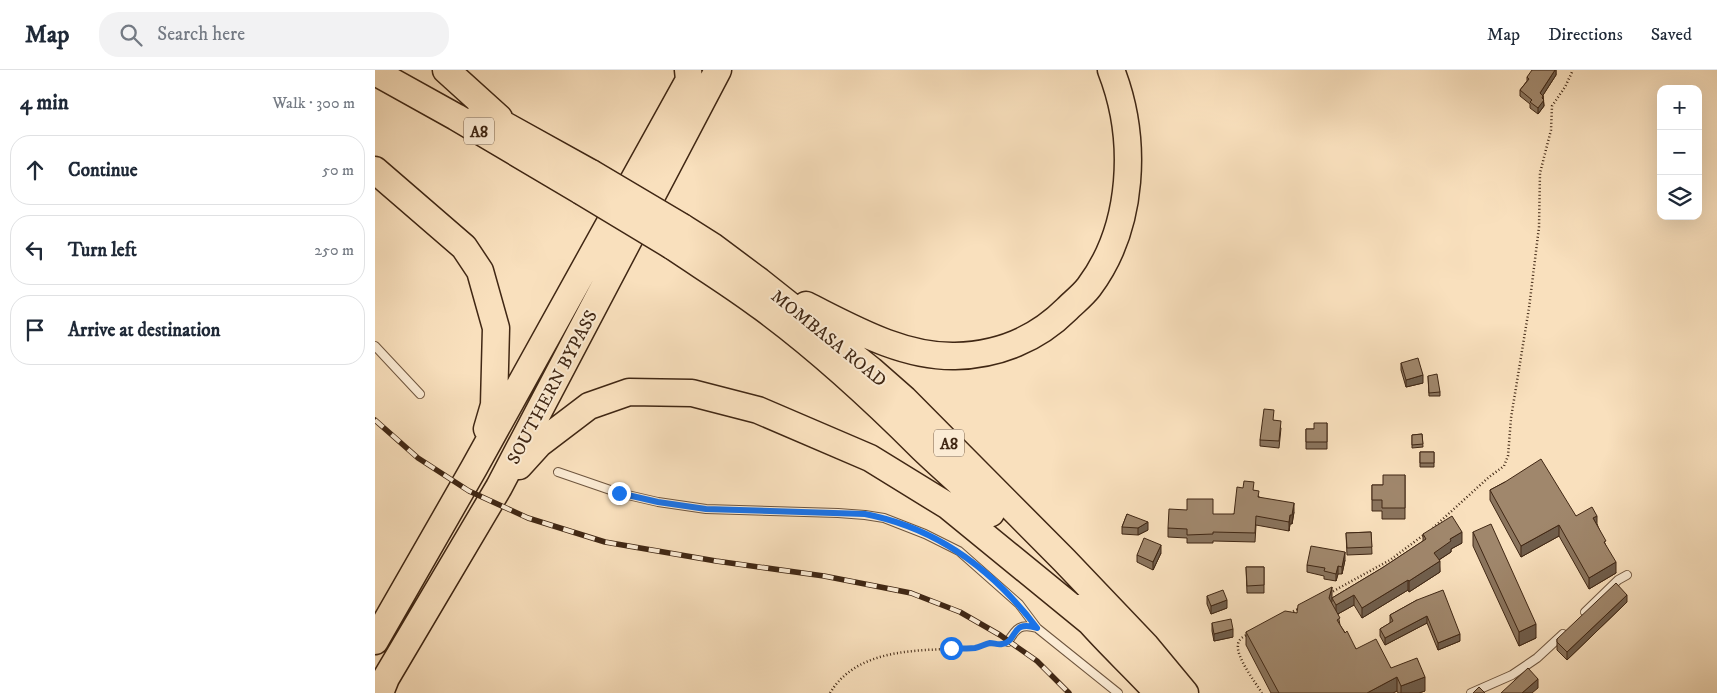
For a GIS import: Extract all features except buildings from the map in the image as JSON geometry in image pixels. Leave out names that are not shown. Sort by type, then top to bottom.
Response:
[{"type":"highway","name":"MOMBASA ROAD","points":[[403,70],[509,127],[586,182],[677,237],[801,337],[890,415],[923,449],[971,492],[1055,578],[1089,622],[1135,667],[1158,693]]},
{"type":"highway","points":[[445,70],[509,127]]},
{"type":"highway","points":[[759,281],[883,342],[920,353],[954,356],[994,352],[1036,334],[1051,324],[1088,288],[1106,260],[1121,219],[1127,175],[1126,131],[1122,104],[1111,70]]},
{"type":"highway","name":"MOMBASA ROAD","points":[[375,72],[457,117],[586,182]]},
{"type":"highway","name":"SOUTHERN BYPASS","points":[[375,641],[702,74]]},
{"type":"highway","name":"SOUTHERN BYPASS","points":[[380,693],[499,487],[686,132],[702,74]]},
{"type":"highway","points":[[375,170],[465,247],[480,271],[496,328],[494,405],[474,468]]},
{"type":"highway","name":"MOMBASA ROAD","points":[[677,237],[712,246],[871,370],[965,459],[1004,501],[1064,560],[1146,646],[1185,693]]},
{"type":"highway","points":[[499,487],[539,444],[589,406],[629,392],[692,393],[758,410],[869,458],[947,506],[1089,622]]},
{"type":"lane","points":[[375,346],[420,394]]},
{"type":"lane","points":[[558,472],[619,493],[658,502],[706,509],[753,512],[865,514],[885,518],[931,536],[959,552],[1019,604],[1037,628],[1118,693]]},
{"type":"lane","points":[[1578,619],[1617,580],[1627,575]]},
{"type":"lane","points":[[1008,642],[1022,626],[1027,625],[1037,628]]},
{"type":"lane","points":[[1471,693],[1512,676],[1537,658],[1571,626]]},
{"type":"path","points":[[1433,528],[1489,477],[1505,466],[1508,456],[1511,418],[1539,227],[1540,173],[1551,130],[1552,106],[1573,70]]},
{"type":"path","points":[[1329,593],[1390,560],[1426,533]]},
{"type":"path","points":[[1285,616],[1303,607]]},
{"type":"path","points":[[1252,632],[1239,640],[1237,646],[1239,656],[1261,693]]},
{"type":"path","points":[[830,693],[851,671],[872,660],[892,654],[921,650],[975,648],[989,643],[1001,644],[1008,642]]},
{"type":"railway","points":[[375,420],[418,458],[469,491],[528,518],[605,542],[716,561],[824,576],[911,593],[960,612],[1000,635],[1037,661],[1069,693]]},
{"type":"route","points":[[619,493],[658,502],[706,509],[753,512],[865,514],[885,518],[931,536],[973,562],[1019,604],[1037,628],[1027,625],[1022,626],[1008,642],[1001,644],[989,643],[975,648],[951,648]]}]
